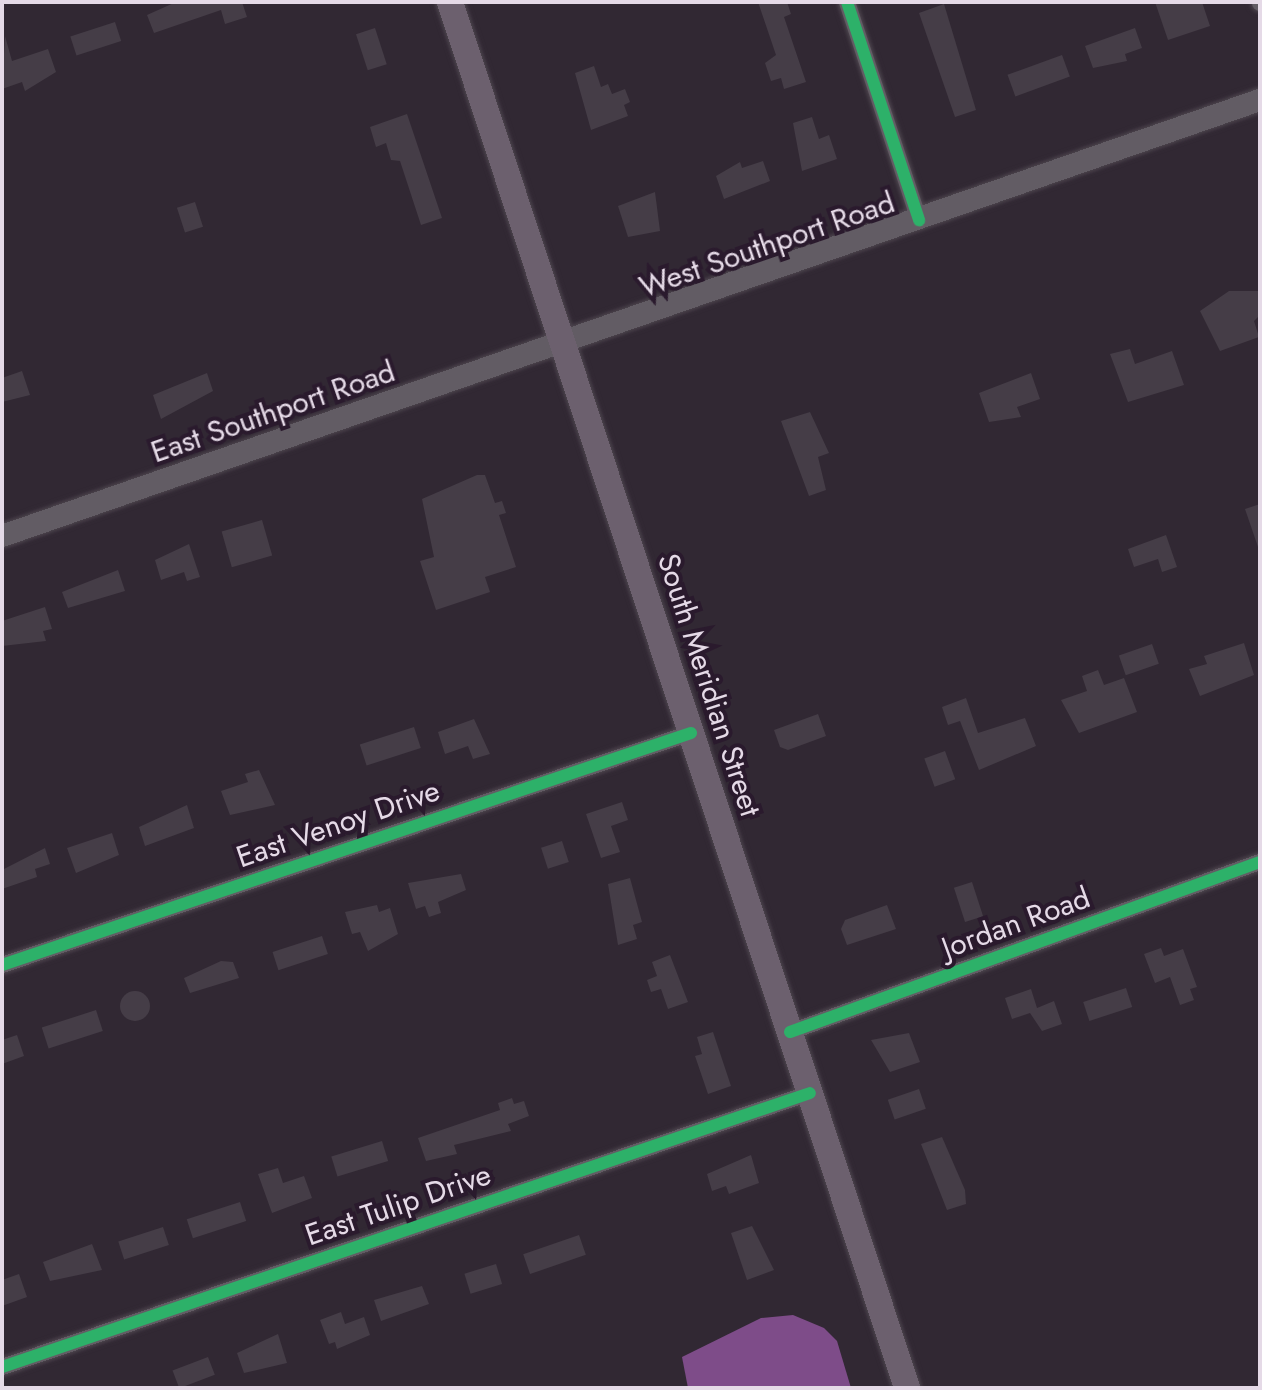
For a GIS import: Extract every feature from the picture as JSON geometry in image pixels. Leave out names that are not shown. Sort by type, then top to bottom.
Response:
[{"type":"main road","name":"South Meridian Street","points":[[450,2],[907,1388]]},
{"type":"main road","name":"West Southport Road","points":[[563,345],[1260,100]]},
{"type":"main road","name":"East Southport Road","points":[[2,536],[563,345]]},
{"type":"street","points":[[847,2],[919,220]]},
{"type":"street","name":"East Venoy Drive","points":[[2,965],[691,733]]},
{"type":"street","name":"Jordan Road","points":[[790,1032],[1260,862]]},
{"type":"street","name":"East Tulip Drive","points":[[2,1367],[810,1093]]},
{"type":"shaded area","points":[[793,1315],[824,1328],[837,1341],[851,1388],[688,1388],[682,1357],[761,1318]]},
{"type":"building","points":[[176,2],[242,2],[247,17],[225,24],[221,10],[154,33],[147,15]]},
{"type":"building","points":[[758,2],[787,2],[791,14],[784,17],[806,82],[784,89],[781,78],[771,81],[765,63],[776,55]]},
{"type":"building","points":[[1155,2],[1202,2],[1210,26],[1168,40]]},
{"type":"building","points":[[944,4],[976,110],[955,117],[919,13]]},
{"type":"building","points":[[115,22],[121,41],[76,56],[70,37]]},
{"type":"building","points":[[375,28],[387,64],[368,70],[356,34]]},
{"type":"building","points":[[1135,28],[1142,48],[1125,54],[1127,61],[1093,68],[1085,46]]},
{"type":"building","points":[[5,36],[12,61],[48,49],[56,72],[25,91],[22,82],[2,89]]},
{"type":"building","points":[[1062,55],[1070,77],[1015,96],[1007,75]]},
{"type":"building","points":[[594,66],[601,87],[608,84],[612,94],[625,89],[630,102],[624,105],[628,116],[591,130],[575,73]]},
{"type":"building","points":[[407,114],[442,218],[421,225],[400,161],[391,160],[386,143],[376,147],[370,127]]},
{"type":"building","points":[[812,117],[819,139],[829,135],[837,159],[802,171],[793,123]]},
{"type":"building","points":[[763,161],[770,181],[724,199],[716,176],[740,162],[742,168]]},
{"type":"building","points":[[655,192],[660,231],[628,237],[618,206]]},
{"type":"building","points":[[195,202],[203,227],[185,233],[177,208]]},
{"type":"building","points":[[1229,291],[1260,291],[1260,315],[1254,321],[1259,337],[1220,351],[1200,311]]},
{"type":"building","points":[[1130,349],[1135,364],[1172,351],[1184,385],[1128,402],[1110,354]]},
{"type":"building","points":[[22,371],[30,395],[2,402],[2,378]]},
{"type":"building","points":[[207,373],[213,391],[161,419],[153,395]]},
{"type":"building","points":[[1031,373],[1040,399],[1017,407],[1021,417],[989,422],[979,393]]},
{"type":"building","points":[[810,412],[829,453],[818,457],[826,490],[809,496],[781,421]]},
{"type":"building","points":[[477,475],[485,475],[495,503],[502,501],[506,513],[499,515],[516,567],[485,577],[490,592],[436,610],[420,561],[434,557],[422,499]]},
{"type":"building","points":[[1260,504],[1260,547],[1258,547],[1245,509]]},
{"type":"building","points":[[262,520],[272,556],[232,567],[222,532]]},
{"type":"building","points":[[1166,535],[1177,567],[1162,572],[1158,559],[1134,567],[1128,549]]},
{"type":"building","points":[[189,544],[200,577],[187,581],[184,572],[161,580],[155,560]]},
{"type":"building","points":[[118,570],[125,591],[68,608],[62,592]]},
{"type":"building","points":[[45,607],[52,629],[43,631],[46,641],[2,646],[2,621]]},
{"type":"building","points":[[1244,643],[1254,675],[1200,696],[1189,669],[1207,664],[1204,656]]},
{"type":"building","points":[[1152,644],[1159,664],[1126,675],[1119,655]]},
{"type":"building","points":[[1098,670],[1104,685],[1124,678],[1137,712],[1079,733],[1061,700],[1087,691],[1082,676]]},
{"type":"building","points":[[966,698],[978,733],[1025,718],[1036,746],[979,770],[960,721],[948,725],[942,707]]},
{"type":"building","points":[[818,714],[826,736],[788,750],[780,747],[774,730]]},
{"type":"building","points":[[474,719],[490,754],[473,759],[468,746],[445,754],[438,732]]},
{"type":"building","points":[[414,727],[421,748],[367,766],[360,745]]},
{"type":"building","points":[[945,751],[955,779],[935,787],[924,759]]},
{"type":"building","points":[[259,770],[275,805],[230,815],[221,791],[248,782],[245,774]]},
{"type":"building","points":[[622,802],[628,820],[611,826],[620,852],[601,858],[586,814]]},
{"type":"building","points":[[187,805],[194,828],[145,846],[139,827]]},
{"type":"building","points":[[112,833],[119,855],[76,873],[67,848]]},
{"type":"building","points":[[562,841],[569,862],[548,869],[541,848]]},
{"type":"building","points":[[45,848],[50,864],[35,869],[37,877],[2,889],[2,870]]},
{"type":"building","points":[[461,874],[466,890],[438,902],[441,913],[429,917],[425,906],[416,909],[408,883]]},
{"type":"building","points":[[630,878],[642,922],[633,925],[637,939],[618,945],[608,884]]},
{"type":"building","points":[[972,882],[983,916],[965,922],[954,888]]},
{"type":"building","points":[[377,905],[379,912],[390,908],[398,934],[368,951],[360,932],[352,934],[345,912]]},
{"type":"building","points":[[887,905],[896,929],[847,945],[841,929],[845,920]]},
{"type":"building","points":[[322,936],[328,954],[278,970],[273,952]]},
{"type":"building","points":[[1161,948],[1164,956],[1183,949],[1197,987],[1190,989],[1194,1000],[1180,1005],[1170,977],[1155,983],[1144,954]]},
{"type":"building","points":[[670,955],[688,1002],[668,1009],[661,989],[651,992],[647,980],[657,976],[652,962]]},
{"type":"building","points":[[221,961],[233,962],[239,978],[190,993],[184,978]]},
{"type":"building","points":[[1126,988],[1132,1007],[1089,1021],[1083,1002]]},
{"type":"building","points":[[1031,989],[1037,1008],[1054,1001],[1062,1024],[1042,1031],[1030,1013],[1012,1019],[1005,998]]},
{"type":"building","points":[[135,991],[146,995],[150,1006],[146,1017],[135,1021],[124,1017],[120,1006],[124,995]]},
{"type":"building","points":[[96,1010],[103,1031],[49,1049],[42,1028]]},
{"type":"building","points":[[713,1032],[731,1086],[708,1094],[695,1056],[702,1054],[697,1037]]},
{"type":"building","points":[[909,1033],[920,1062],[890,1072],[871,1040]]},
{"type":"building","points":[[17,1035],[24,1056],[2,1064],[2,1040]]},
{"type":"building","points":[[919,1089],[926,1109],[895,1120],[888,1100]]},
{"type":"building","points":[[512,1098],[514,1104],[524,1101],[529,1116],[508,1124],[511,1131],[454,1145],[457,1154],[426,1161],[418,1138],[500,1110],[498,1103]]},
{"type":"building","points":[[942,1137],[965,1190],[966,1204],[947,1210],[921,1144]]},
{"type":"building","points":[[382,1141],[388,1161],[337,1177],[331,1156]]},
{"type":"building","points":[[751,1155],[759,1183],[729,1194],[726,1186],[712,1191],[707,1174]]},
{"type":"building","points":[[278,1168],[283,1183],[304,1176],[312,1198],[272,1213],[258,1174]]},
{"type":"building","points":[[240,1202],[246,1221],[193,1238],[187,1219]]},
{"type":"building","points":[[752,1226],[774,1270],[747,1280],[731,1233]]},
{"type":"building","points":[[163,1227],[169,1245],[124,1260],[118,1242]]},
{"type":"building","points":[[579,1235],[586,1255],[530,1274],[523,1254]]},
{"type":"building","points":[[92,1244],[102,1270],[50,1281],[43,1262]]},
{"type":"building","points":[[496,1264],[502,1284],[471,1294],[464,1274]]},
{"type":"building","points":[[19,1274],[27,1297],[2,1306],[2,1280]]},
{"type":"building","points":[[422,1286],[429,1304],[381,1321],[374,1300]]},
{"type":"building","points":[[341,1312],[345,1324],[364,1317],[370,1335],[337,1349],[335,1342],[329,1344],[320,1320]]},
{"type":"building","points":[[278,1334],[287,1363],[244,1373],[237,1353]]},
{"type":"building","points":[[208,1357],[215,1375],[179,1388],[173,1371]]},
{"type":"cycle path","points":[[847,2],[919,220]]},
{"type":"cycle path","points":[[2,965],[691,733]]},
{"type":"cycle path","points":[[790,1032],[1260,862]]},
{"type":"cycle path","points":[[2,1367],[810,1093]]}]
